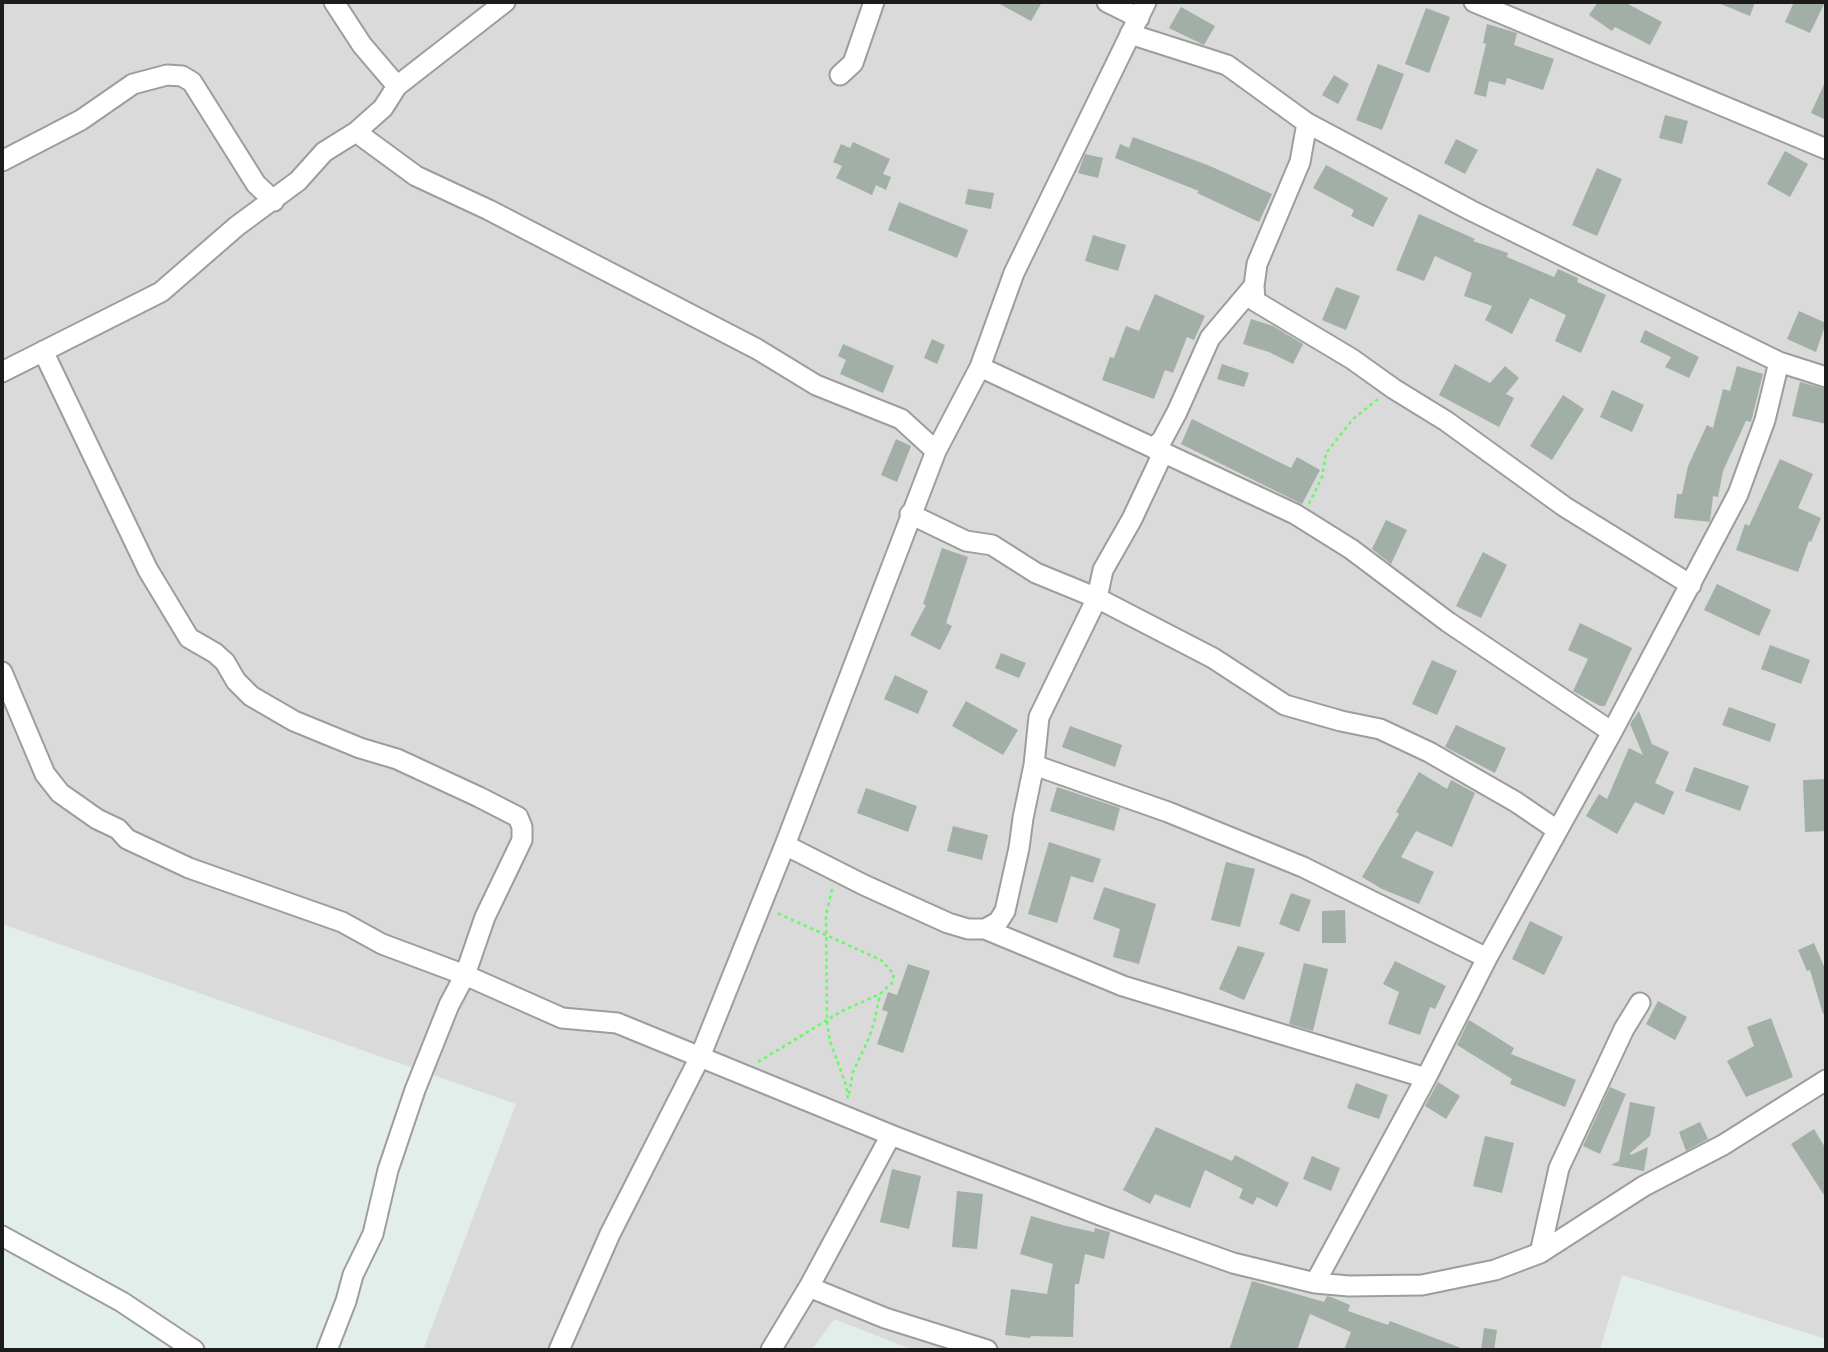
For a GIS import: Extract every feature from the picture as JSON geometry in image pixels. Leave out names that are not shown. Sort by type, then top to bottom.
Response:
[{"type":"street","points":[[334,2],[362,45],[397,86]]},
{"type":"street","points":[[2,372],[161,292],[237,226],[299,181],[324,152],[356,132],[383,108],[397,86],[505,2]]},
{"type":"street","points":[[840,75],[853,64],[874,2]]},
{"type":"street","points":[[1107,2],[1227,65],[1307,123],[1470,210],[1779,362],[1826,377]]},
{"type":"street","points":[[1474,2],[1826,149]]},
{"type":"street","points":[[559,1350],[610,1234],[700,1056],[785,845],[936,451],[980,367],[1014,273],[1138,18]]},
{"type":"street","points":[[2,160],[81,120],[133,84],[167,75],[182,76],[192,82],[256,184],[274,201]]},
{"type":"street","points":[[1307,123],[1300,162],[1257,264],[1255,301],[1352,359],[1446,421],[1565,507],[1691,585]]},
{"type":"street","points":[[356,132],[416,176],[501,216],[757,349],[816,385],[901,419],[936,451]]},
{"type":"street","points":[[985,929],[998,922],[1005,911],[1034,765],[1040,717],[1097,598],[1102,570],[1132,519],[1162,440],[1210,338],[1254,286]]},
{"type":"street","points":[[43,351],[148,570],[189,638],[225,662],[236,681],[251,696],[294,721],[359,748],[397,759],[518,817],[522,827],[522,840],[485,918],[465,975],[449,1005],[415,1090],[388,1170],[373,1234],[353,1275],[327,1350]]},
{"type":"street","points":[[1315,1283],[1426,1078],[1487,958],[1691,585],[1743,481],[1765,420],[1779,362]]},
{"type":"street","points":[[980,367],[1295,514],[1351,549],[1448,622],[1612,732]]},
{"type":"street","points":[[910,514],[966,541],[992,545],[1036,573],[1097,598],[1213,659],[1286,705],[1380,729],[1429,752],[1516,802],[1558,830]]},
{"type":"street","points":[[2,671],[45,774],[60,793],[97,819],[118,829],[127,839],[189,868],[342,922],[382,944],[465,975],[562,1018],[617,1023],[741,1073],[846,1107],[891,1135],[1233,1263],[1315,1283],[1349,1286],[1423,1285],[1485,1273],[1540,1253],[1644,1186],[1723,1145],[1826,1080]]},
{"type":"street","points":[[1034,765],[1168,812],[1303,867],[1487,958]]},
{"type":"street","points":[[785,845],[948,923],[968,929],[985,929],[1123,986],[1426,1078]]},
{"type":"street","points":[[1540,1253],[1559,1168],[1624,1029],[1640,1003]]},
{"type":"street","points":[[771,1350],[809,1287],[891,1135]]},
{"type":"street","points":[[2,1236],[122,1302],[194,1350]]},
{"type":"street","points":[[809,1287],[885,1318],[987,1350]]},
{"type":"path","points":[[1295,514],[1307,507],[1314,496],[1324,470],[1326,453],[1353,419],[1394,389]]},
{"type":"path","points":[[834,870],[825,935],[827,1021],[846,1107]]},
{"type":"path","points":[[741,1073],[842,1011],[880,995],[892,983],[894,974],[881,960],[761,906]]},
{"type":"path","points":[[846,1107],[853,1072],[869,1038],[880,995]]},
{"type":"shaded area","points":[[2,2],[1826,2],[1826,1339],[1622,1275],[1600,1350],[913,1350],[834,1319],[812,1350],[423,1350],[516,1104],[2,924]]},
{"type":"building","points":[[996,2],[1042,2],[1031,21]]},
{"type":"building","points":[[1598,2],[1624,2],[1662,22],[1650,45],[1615,27],[1612,31],[1589,15]]},
{"type":"building","points":[[1716,2],[1755,2],[1750,16]]},
{"type":"building","points":[[1794,2],[1825,2],[1810,33],[1785,22]]},
{"type":"building","points":[[1181,7],[1215,26],[1204,45],[1169,28]]},
{"type":"building","points":[[1426,8],[1450,17],[1429,73],[1405,64]]},
{"type":"building","points":[[1487,24],[1517,33],[1514,45],[1554,59],[1543,90],[1507,78],[1505,85],[1489,81],[1486,97],[1474,94],[1486,44],[1483,43]]},
{"type":"building","points":[[1378,64],[1404,74],[1382,130],[1356,120]]},
{"type":"building","points":[[1334,75],[1349,84],[1338,104],[1322,95]]},
{"type":"building","points":[[1826,80],[1826,120],[1811,113]]},
{"type":"building","points":[[1665,115],[1688,121],[1682,144],[1659,138]]},
{"type":"building","points":[[1133,137],[1210,166],[1272,194],[1259,222],[1197,193],[1199,191],[1115,158],[1120,144],[1129,148]]},
{"type":"building","points":[[1456,139],[1478,150],[1465,174],[1444,163]]},
{"type":"building","points":[[853,142],[890,159],[883,174],[891,177],[886,190],[876,185],[872,195],[836,178],[842,166],[833,162],[841,144],[850,148]]},
{"type":"building","points":[[1785,151],[1808,164],[1790,197],[1767,184]]},
{"type":"building","points":[[1085,154],[1103,158],[1098,178],[1078,173]]},
{"type":"building","points":[[1326,165],[1388,198],[1373,227],[1351,216],[1354,210],[1313,188]]},
{"type":"building","points":[[1597,168],[1622,179],[1597,236],[1572,225]]},
{"type":"building","points":[[968,189],[994,193],[991,209],[965,204]]},
{"type":"building","points":[[899,202],[968,230],[957,258],[888,230]]},
{"type":"building","points":[[1419,214],[1475,239],[1473,241],[1508,253],[1507,257],[1554,277],[1558,269],[1578,278],[1577,282],[1606,295],[1581,353],[1555,341],[1566,315],[1530,298],[1512,334],[1485,320],[1492,306],[1464,296],[1472,273],[1435,256],[1424,281],[1396,270]]},
{"type":"building","points":[[1093,235],[1126,245],[1118,271],[1085,261]]},
{"type":"building","points":[[1336,287],[1360,296],[1346,330],[1322,320]]},
{"type":"building","points":[[1155,294],[1205,316],[1194,340],[1187,337],[1173,373],[1165,370],[1154,399],[1102,380],[1126,326],[1139,331]]},
{"type":"building","points":[[1799,311],[1826,323],[1816,352],[1787,339]]},
{"type":"building","points":[[1251,319],[1273,326],[1303,344],[1293,364],[1269,352],[1243,344]]},
{"type":"building","points":[[1645,330],[1699,357],[1689,378],[1665,367],[1671,357],[1640,342]]},
{"type":"building","points":[[932,339],[945,345],[937,364],[924,358]]},
{"type":"building","points":[[843,344],[894,366],[883,393],[840,374],[846,360],[838,356]]},
{"type":"building","points":[[1222,364],[1249,373],[1244,387],[1217,379]]},
{"type":"building","points":[[1455,364],[1490,383],[1505,366],[1519,378],[1506,394],[1514,398],[1499,427],[1439,395]]},
{"type":"building","points":[[1737,366],[1763,374],[1751,422],[1746,421],[1723,471],[1718,497],[1713,496],[1710,522],[1674,518],[1677,494],[1682,494],[1688,466],[1707,425],[1713,428],[1723,389],[1730,391]]},
{"type":"building","points":[[1800,382],[1826,389],[1826,424],[1792,416]]},
{"type":"building","points":[[1612,390],[1644,405],[1632,432],[1600,417]]},
{"type":"building","points":[[1563,395],[1584,409],[1552,460],[1530,446]]},
{"type":"building","points":[[1192,419],[1291,468],[1297,457],[1320,470],[1302,504],[1181,444]]},
{"type":"building","points":[[896,439],[911,446],[897,482],[881,475]]},
{"type":"building","points":[[1780,459],[1813,474],[1798,508],[1821,518],[1798,572],[1736,550],[1745,524],[1749,526]]},
{"type":"building","points":[[1386,520],[1407,530],[1391,564],[1372,549]]},
{"type":"building","points":[[942,548],[968,557],[946,623],[952,626],[940,650],[910,635],[926,605],[923,604]]},
{"type":"building","points":[[1483,552],[1507,565],[1481,618],[1456,606]]},
{"type":"building","points":[[1717,584],[1771,610],[1759,636],[1704,610]]},
{"type":"building","points":[[1580,623],[1632,648],[1605,706],[1600,706],[1573,691],[1588,659],[1568,650]]},
{"type":"building","points":[[1770,645],[1810,660],[1801,684],[1761,669]]},
{"type":"building","points":[[1001,653],[1026,663],[1019,678],[995,668]]},
{"type":"building","points":[[1432,660],[1457,671],[1437,715],[1412,704]]},
{"type":"building","points":[[895,675],[928,691],[918,714],[884,699]]},
{"type":"building","points":[[966,701],[1018,730],[1003,755],[952,726]]},
{"type":"building","points":[[1729,707],[1776,724],[1770,742],[1722,725]]},
{"type":"building","points":[[1639,711],[1652,744],[1669,752],[1655,783],[1674,792],[1664,815],[1635,802],[1617,834],[1586,816],[1599,794],[1607,799],[1629,748],[1643,755],[1630,724]]},
{"type":"building","points":[[1456,725],[1506,748],[1495,773],[1445,747]]},
{"type":"building","points":[[1070,726],[1122,745],[1115,767],[1062,747]]},
{"type":"building","points":[[1694,767],[1749,786],[1740,811],[1685,791]]},
{"type":"building","points":[[1419,772],[1447,789],[1451,780],[1475,793],[1452,847],[1416,831],[1401,857],[1434,872],[1419,904],[1382,889],[1362,877],[1399,814],[1396,812]]},
{"type":"building","points":[[1826,779],[1826,831],[1805,832],[1803,780]]},
{"type":"building","points":[[1057,787],[1120,808],[1114,831],[1050,811]]},
{"type":"building","points":[[866,788],[917,806],[908,832],[857,813]]},
{"type":"building","points":[[953,826],[988,835],[982,860],[947,851]]},
{"type":"building","points":[[1049,842],[1101,859],[1093,883],[1071,876],[1057,923],[1028,914]]},
{"type":"building","points":[[1226,862],[1255,869],[1240,927],[1211,920]]},
{"type":"building","points":[[1104,887],[1156,904],[1139,964],[1113,957],[1120,929],[1093,919]]},
{"type":"building","points":[[1291,893],[1311,900],[1299,932],[1279,924]]},
{"type":"building","points":[[1345,910],[1346,943],[1322,943],[1322,911]]},
{"type":"building","points":[[1530,921],[1563,937],[1544,975],[1512,959]]},
{"type":"building","points":[[1814,943],[1826,971],[1826,1013],[1823,1014],[1810,970],[1807,971],[1798,950]]},
{"type":"building","points":[[1238,946],[1265,953],[1244,1000],[1219,989]]},
{"type":"building","points":[[1395,961],[1446,986],[1435,1009],[1430,1007],[1420,1035],[1388,1024],[1399,992],[1383,984]]},
{"type":"building","points":[[1304,963],[1328,969],[1313,1031],[1289,1024]]},
{"type":"building","points":[[908,964],[930,971],[903,1053],[877,1044],[888,1012],[882,1010],[888,992],[897,995]]},
{"type":"building","points":[[1658,1001],[1687,1017],[1675,1040],[1646,1024]]},
{"type":"building","points":[[1771,1018],[1793,1077],[1746,1097],[1727,1061],[1754,1046],[1747,1027]]},
{"type":"building","points":[[1469,1020],[1514,1048],[1511,1054],[1576,1080],[1565,1107],[1510,1084],[1512,1079],[1457,1045]]},
{"type":"building","points":[[1438,1082],[1460,1096],[1446,1119],[1425,1106]]},
{"type":"building","points":[[1356,1083],[1388,1095],[1379,1119],[1347,1108]]},
{"type":"building","points":[[1610,1087],[1626,1094],[1600,1154],[1583,1146]]},
{"type":"building","points":[[1630,1102],[1655,1107],[1650,1136],[1630,1153],[1631,1155],[1648,1147],[1644,1171],[1611,1165],[1619,1161]]},
{"type":"building","points":[[1700,1122],[1708,1139],[1686,1151],[1679,1132]]},
{"type":"building","points":[[1156,1127],[1232,1161],[1235,1155],[1289,1183],[1277,1207],[1257,1197],[1253,1205],[1239,1198],[1243,1189],[1205,1170],[1190,1208],[1155,1194],[1150,1204],[1123,1190]]},
{"type":"building","points":[[1814,1129],[1826,1149],[1826,1198],[1791,1144]]},
{"type":"building","points":[[1485,1136],[1514,1143],[1502,1193],[1473,1186]]},
{"type":"building","points":[[1312,1156],[1340,1168],[1331,1191],[1303,1179]]},
{"type":"building","points":[[892,1169],[921,1176],[909,1229],[880,1222]]},
{"type":"building","points":[[957,1191],[983,1194],[977,1249],[952,1247]]},
{"type":"building","points":[[1031,1216],[1094,1232],[1095,1228],[1110,1232],[1104,1259],[1085,1254],[1079,1284],[1075,1284],[1073,1337],[1030,1338],[1005,1335],[1011,1289],[1047,1294],[1053,1264],[1020,1254]]},
{"type":"building","points":[[1252,1281],[1324,1302],[1327,1296],[1331,1297],[1350,1305],[1348,1311],[1388,1325],[1390,1321],[1466,1350],[1344,1350],[1351,1332],[1310,1314],[1297,1350],[1229,1350]]},
{"type":"building","points":[[1484,1328],[1497,1330],[1494,1350],[1481,1350]]}]
